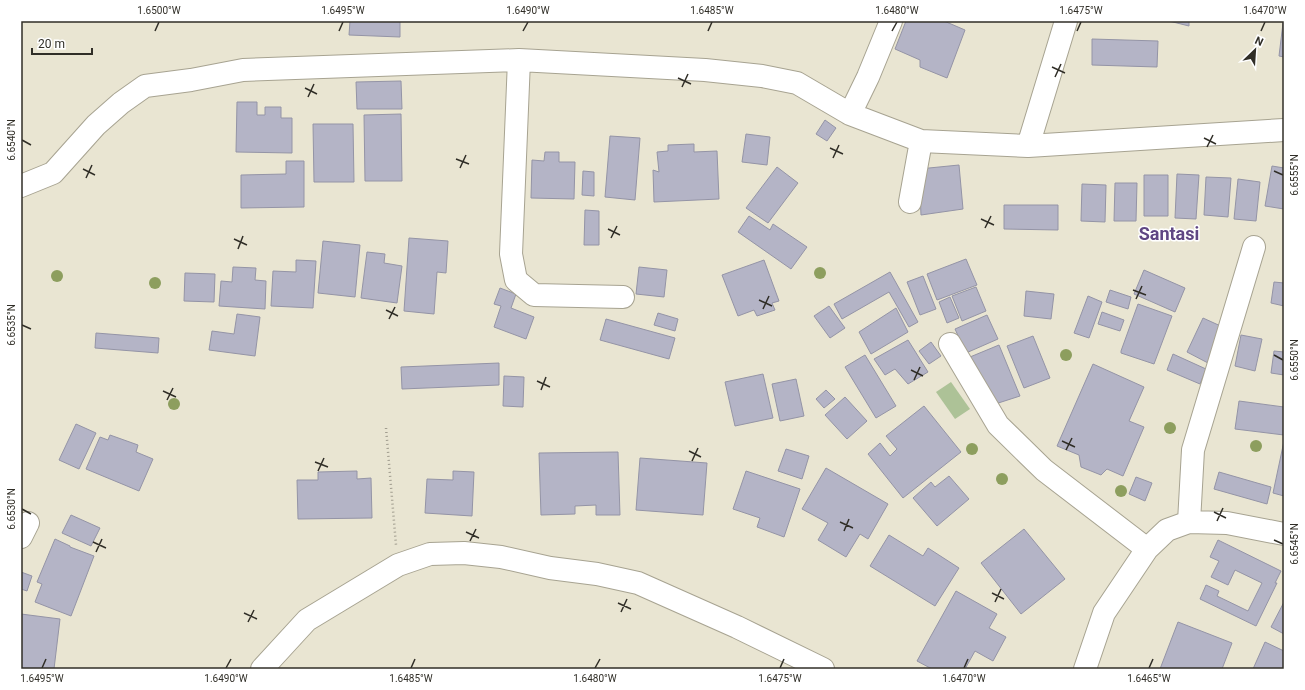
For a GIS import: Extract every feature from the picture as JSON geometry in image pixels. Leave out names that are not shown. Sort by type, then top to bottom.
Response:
[{"type":"street","points":[[850,114],[868,77],[891,21]]},
{"type":"street","points":[[1028,146],[1066,21]]},
{"type":"street","points":[[519,60],[511,254],[516,280],[534,295],[623,297]]},
{"type":"street","points":[[21,186],[53,173],[96,125],[121,103],[145,86],[191,80],[242,70],[519,60],[705,70],[762,76],[797,83],[850,114],[921,141],[1028,146],[1284,130]]},
{"type":"street","points":[[910,202],[921,141]]},
{"type":"street","points":[[1189,522],[1194,450],[1254,247]]},
{"type":"street","points":[[950,344],[998,425],[1044,470],[1147,549]]},
{"type":"street","points":[[1085,669],[1104,613],[1147,549],[1167,530],[1189,522],[1227,523],[1284,534]]},
{"type":"street","points":[[262,669],[307,620],[398,565],[430,554],[464,553],[501,557],[550,568],[597,574],[638,583],[737,627],[819,668]]},
{"type":"path","points":[[386,428],[398,565]]},
{"type":"green space","points":[[951,382],[970,409],[955,419],[936,392]]},
{"type":"building","points":[[350,21],[400,21],[400,37],[349,35]]},
{"type":"building","points":[[906,21],[944,21],[965,30],[947,78],[920,67],[920,60],[895,49]]},
{"type":"building","points":[[1169,21],[1189,21],[1189,26]]},
{"type":"building","points":[[1284,23],[1284,57],[1279,56]]},
{"type":"building","points":[[1092,39],[1158,41],[1157,67],[1092,65]]},
{"type":"building","points":[[401,81],[402,109],[357,109],[356,82]]},
{"type":"building","points":[[237,102],[257,102],[257,115],[265,115],[265,107],[281,107],[281,118],[292,118],[292,153],[236,152]]},
{"type":"building","points":[[401,114],[402,181],[365,181],[364,115]]},
{"type":"building","points":[[825,120],[836,128],[827,141],[816,134]]},
{"type":"building","points":[[313,124],[353,124],[354,182],[314,182]]},
{"type":"building","points":[[746,134],[770,137],[767,165],[742,162]]},
{"type":"building","points":[[610,136],[640,138],[635,200],[605,197]]},
{"type":"building","points":[[694,144],[694,152],[717,151],[719,199],[654,202],[653,170],[659,172],[657,152],[668,151],[668,145]]},
{"type":"building","points":[[545,152],[559,152],[559,162],[575,162],[574,199],[531,198],[532,160],[544,161]]},
{"type":"building","points":[[286,161],[304,161],[304,207],[241,208],[241,175],[286,174]]},
{"type":"building","points":[[959,165],[963,209],[921,215],[919,169]]},
{"type":"building","points":[[1272,166],[1284,168],[1284,209],[1265,206]]},
{"type":"building","points":[[777,167],[798,183],[768,223],[746,208]]},
{"type":"building","points":[[583,171],[594,172],[594,196],[582,195]]},
{"type":"building","points":[[1177,174],[1199,175],[1196,219],[1175,218]]},
{"type":"building","points":[[1144,175],[1168,175],[1168,216],[1144,216]]},
{"type":"building","points":[[1206,177],[1231,178],[1228,217],[1204,215]]},
{"type":"building","points":[[1238,179],[1260,182],[1256,221],[1234,219]]},
{"type":"building","points":[[1115,183],[1137,183],[1136,221],[1114,221]]},
{"type":"building","points":[[1082,184],[1106,185],[1105,222],[1081,221]]},
{"type":"building","points":[[1004,205],[1058,205],[1058,230],[1004,229]]},
{"type":"building","points":[[585,210],[599,211],[599,245],[584,245]]},
{"type":"building","points":[[749,216],[770,230],[773,224],[807,247],[791,269],[738,232]]},
{"type":"building","points":[[409,238],[448,241],[446,273],[437,272],[434,314],[404,311]]},
{"type":"building","points":[[323,241],[360,245],[355,297],[318,293]]},
{"type":"building","points":[[367,252],[385,254],[384,263],[402,266],[397,303],[361,298]]},
{"type":"building","points":[[966,259],[977,285],[937,300],[927,274]]},
{"type":"building","points":[[296,260],[316,261],[313,308],[271,306],[273,271],[296,272]]},
{"type":"building","points":[[764,260],[779,301],[772,303],[775,310],[757,316],[754,310],[738,316],[722,275]]},
{"type":"building","points":[[233,267],[256,268],[255,280],[266,281],[265,309],[219,306],[221,281],[232,282]]},
{"type":"building","points":[[639,267],[667,270],[664,297],[636,294]]},
{"type":"building","points":[[1144,270],[1185,288],[1175,312],[1134,294]]},
{"type":"building","points":[[890,272],[918,322],[909,327],[889,292],[842,319],[834,304]]},
{"type":"building","points":[[185,273],[215,274],[214,302],[184,301]]},
{"type":"building","points":[[923,276],[936,309],[920,315],[907,282]]},
{"type":"building","points":[[1274,282],[1284,283],[1284,306],[1271,303]]},
{"type":"building","points":[[976,287],[986,311],[962,321],[952,296]]},
{"type":"building","points":[[500,288],[516,294],[511,308],[534,317],[526,339],[494,327],[501,306],[494,304]]},
{"type":"building","points":[[1110,290],[1131,297],[1128,309],[1106,302]]},
{"type":"building","points":[[1026,291],[1054,294],[1051,319],[1024,316]]},
{"type":"building","points":[[1088,296],[1102,302],[1089,338],[1074,333]]},
{"type":"building","points":[[950,297],[959,318],[947,323],[939,302]]},
{"type":"building","points":[[1138,304],[1172,316],[1154,364],[1121,353]]},
{"type":"building","points":[[829,306],[845,328],[830,338],[814,316]]},
{"type":"building","points":[[896,308],[908,332],[871,354],[859,332]]},
{"type":"building","points":[[1102,312],[1124,320],[1120,331],[1098,324]]},
{"type":"building","points":[[658,313],[678,319],[675,331],[654,325]]},
{"type":"building","points":[[237,314],[260,317],[255,356],[209,350],[212,331],[234,334]]},
{"type":"building","points":[[987,315],[998,339],[966,353],[955,329]]},
{"type":"building","points":[[1203,318],[1225,328],[1208,363],[1187,352]]},
{"type":"building","points":[[606,319],[675,338],[669,359],[600,340]]},
{"type":"building","points":[[96,333],[159,338],[158,353],[95,348]]},
{"type":"building","points":[[1241,335],[1262,339],[1255,371],[1235,366]]},
{"type":"building","points":[[1033,336],[1050,378],[1024,388],[1007,346]]},
{"type":"building","points":[[908,340],[928,372],[908,384],[895,369],[885,375],[874,359]]},
{"type":"building","points":[[931,342],[941,356],[929,364],[919,351]]},
{"type":"building","points":[[999,345],[1020,396],[989,406],[970,357]]},
{"type":"building","points":[[1274,351],[1284,352],[1284,375],[1271,373]]},
{"type":"building","points":[[1173,354],[1206,369],[1200,384],[1167,370]]},
{"type":"building","points":[[865,355],[896,406],[876,418],[845,367]]},
{"type":"building","points":[[499,363],[499,385],[402,389],[401,367]]},
{"type":"building","points":[[1093,364],[1144,387],[1129,421],[1144,427],[1123,476],[1107,469],[1101,475],[1081,467],[1079,455],[1057,446]]},
{"type":"building","points":[[763,374],[773,418],[735,426],[725,382]]},
{"type":"building","points":[[504,376],[524,377],[523,407],[503,406]]},
{"type":"building","points":[[796,379],[804,416],[780,421],[772,384]]},
{"type":"building","points":[[826,390],[835,399],[824,408],[816,399]]},
{"type":"building","points":[[845,397],[867,421],[847,439],[825,415]]},
{"type":"building","points":[[1239,401],[1284,407],[1284,435],[1235,429]]},
{"type":"building","points":[[924,406],[961,452],[903,498],[868,454],[880,443],[890,456],[897,449],[886,436]]},
{"type":"building","points":[[76,424],[96,433],[79,469],[59,460]]},
{"type":"building","points":[[110,435],[138,445],[136,452],[153,459],[139,491],[86,469],[100,437],[108,440]]},
{"type":"building","points":[[1284,441],[1284,496],[1273,493]]},
{"type":"building","points":[[786,449],[809,456],[802,479],[778,471]]},
{"type":"building","points":[[618,452],[620,515],[596,515],[596,505],[575,506],[575,514],[541,515],[539,453]]},
{"type":"building","points":[[640,458],[707,463],[703,515],[636,510]]},
{"type":"building","points":[[826,468],[888,504],[868,539],[860,534],[846,557],[818,540],[828,523],[802,509]]},
{"type":"building","points":[[357,471],[357,479],[371,478],[372,518],[298,519],[297,480],[318,480],[318,472]]},
{"type":"building","points":[[453,471],[474,472],[472,516],[425,513],[427,479],[453,480]]},
{"type":"building","points":[[746,471],[800,489],[784,537],[757,527],[760,518],[733,509]]},
{"type":"building","points":[[1219,472],[1271,487],[1267,504],[1214,489]]},
{"type":"building","points":[[949,476],[969,499],[937,526],[913,498],[931,482],[935,487]]},
{"type":"building","points":[[1136,477],[1152,483],[1145,501],[1129,494]]},
{"type":"building","points":[[71,515],[100,528],[91,546],[62,533]]},
{"type":"building","points":[[1024,529],[1065,579],[1021,614],[981,563]]},
{"type":"building","points":[[889,535],[923,556],[928,548],[959,568],[935,606],[870,566]]},
{"type":"building","points":[[55,539],[70,547],[94,556],[71,616],[35,602],[42,584],[37,582]]},
{"type":"building","points":[[1218,540],[1281,571],[1275,583],[1277,583],[1256,626],[1200,599],[1206,585],[1219,591],[1217,596],[1248,611],[1262,583],[1235,570],[1228,585],[1211,577],[1219,561],[1210,557]]},
{"type":"building","points":[[21,572],[32,576],[27,591],[21,589]]},
{"type":"building","points":[[956,591],[997,614],[989,628],[1006,637],[993,661],[975,651],[965,669],[932,669],[917,661]]},
{"type":"building","points":[[1284,602],[1284,634],[1271,627]]},
{"type":"building","points":[[21,614],[60,619],[54,669],[21,669]]},
{"type":"building","points":[[1178,622],[1232,643],[1222,669],[1160,669]]},
{"type":"building","points":[[1265,642],[1284,651],[1284,669],[1253,669]]},
{"type":"district","name":"Santasi","points":[[1169,233]]}]
